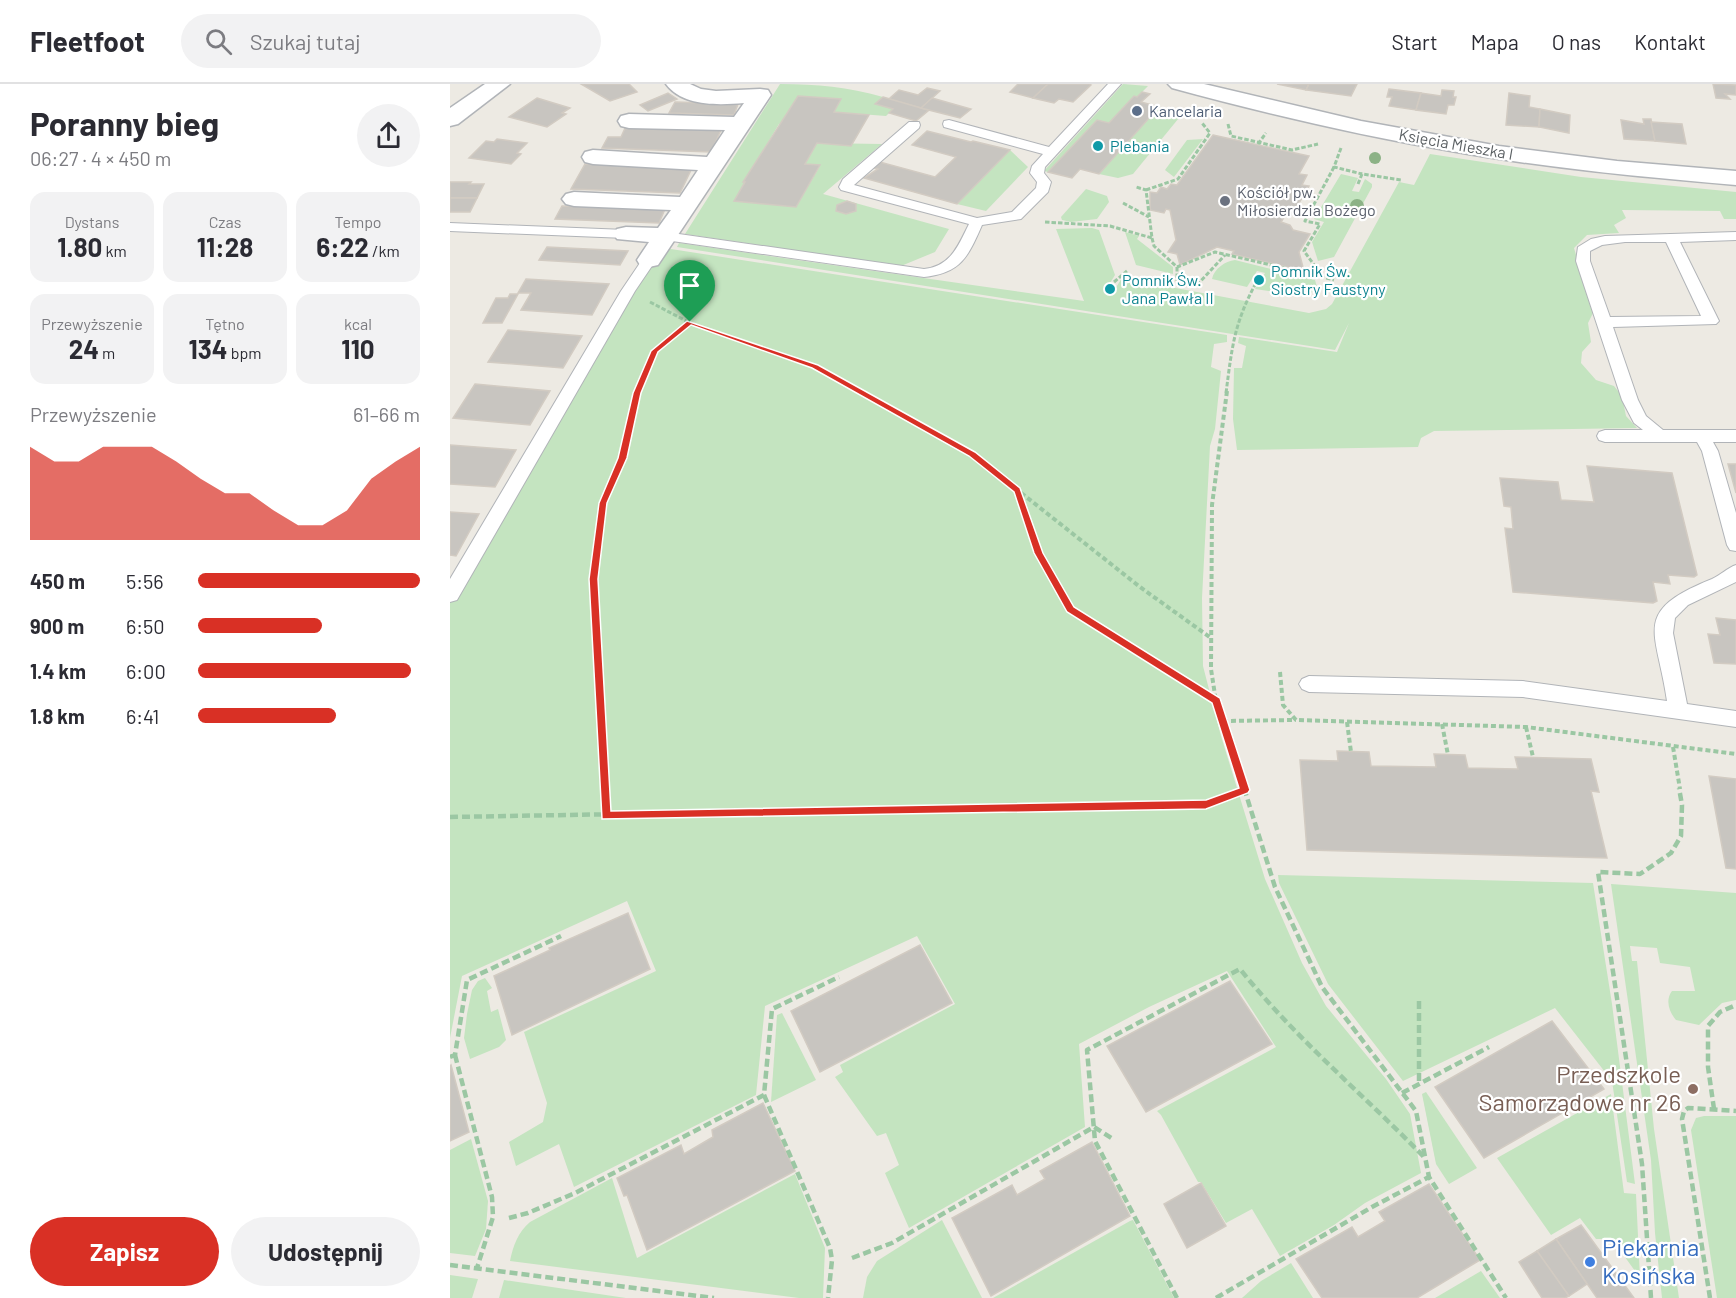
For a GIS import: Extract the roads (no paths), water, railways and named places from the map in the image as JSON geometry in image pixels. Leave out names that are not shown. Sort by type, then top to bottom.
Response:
[{"type":"street","points":[[450,119],[499,84]]},
{"type":"street","points":[[649,260],[760,95],[724,97],[697,95],[677,84]]},
{"type":"street","name":"Księcia Mieszka I","points":[[1179,84],[1331,120],[1473,148],[1625,169],[1736,178]]},
{"type":"street","points":[[629,121],[741,124]]},
{"type":"street","points":[[593,157],[714,164]]},
{"type":"street","points":[[574,199],[668,202],[686,205]]},
{"type":"street","points":[[626,234],[665,236]]},
{"type":"lane","points":[[914,125],[848,182],[846,187],[977,222],[1005,219],[1018,214],[1043,189],[1044,182],[1037,170],[1115,84]]},
{"type":"lane","points":[[949,124],[1052,152]]},
{"type":"lane","points":[[665,236],[924,273],[946,270],[954,264],[977,222]]},
{"type":"lane","points":[[450,227],[626,234]]},
{"type":"lane","points":[[1696,316],[1664,248],[1736,236]]},
{"type":"lane","points":[[1659,436],[1640,419],[1630,399],[1583,261],[1583,250],[1602,240],[1625,239],[1678,245]]},
{"type":"lane","points":[[1603,322],[1711,321],[1678,245]]},
{"type":"lane","points":[[1678,245],[1726,327]]},
{"type":"lane","points":[[450,595],[628,291],[649,260]]},
{"type":"lane","points":[[1605,436],[1736,436]]},
{"type":"lane","points":[[1702,436],[1710,451],[1736,545]]},
{"type":"lane","points":[[1678,711],[1671,671],[1663,645],[1662,626],[1667,614],[1679,600],[1719,584],[1736,572]]},
{"type":"lane","points":[[1309,684],[1522,689],[1736,718]]},
{"type":"place","name":"Kancelaria","points":[[1137,111]]},
{"type":"place","name":"Plebania","points":[[1098,146]]},
{"type":"place","name":"Kościół pw. Miłosierdzia Bożego","points":[[1225,201]]},
{"type":"place","name":"Pomnik Św. Siostry Faustyny","points":[[1259,280]]},
{"type":"place","name":"Pomnik Św. Jana Pawła II","points":[[1110,289]]},
{"type":"place","name":"Przedszkole Samorządowe nr 26","points":[[1693,1089]]},
{"type":"place","name":"Piekarnia Kosińska","points":[[1590,1262]]}]
